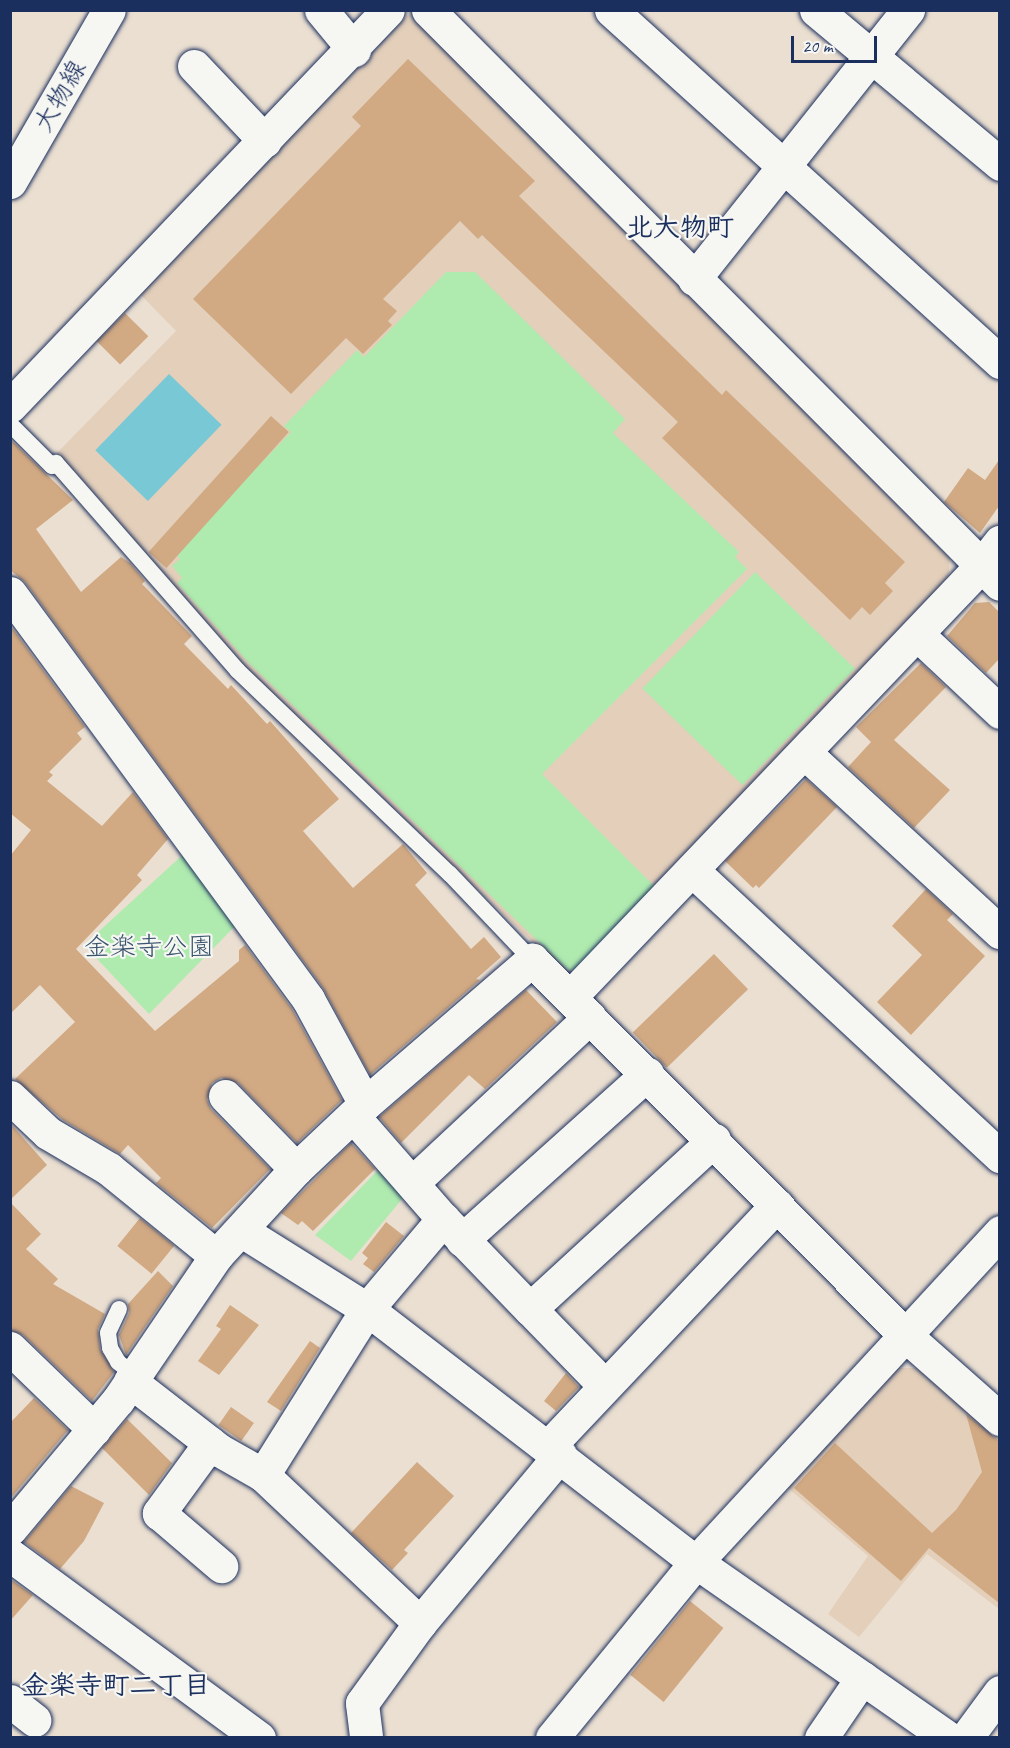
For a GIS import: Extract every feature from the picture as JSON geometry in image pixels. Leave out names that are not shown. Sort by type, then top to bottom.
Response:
[{"type":"street","points":[[321,10],[354,50]]},
{"type":"street","points":[[10,406],[354,50],[388,10]]},
{"type":"street","points":[[412,1183],[580,1007],[693,871],[917,634],[993,564],[694,279],[428,10]]},
{"type":"street","points":[[611,10],[999,362]]},
{"type":"street","points":[[816,10],[999,164]]},
{"type":"street","points":[[694,279],[908,10]]},
{"type":"street","name":"大物線","points":[[10,182],[99,14]]},
{"type":"street","points":[[194,66],[265,141]]},
{"type":"street","points":[[10,593],[308,999],[359,1110],[412,1183],[452,1230],[604,1385]]},
{"type":"street","points":[[917,634],[999,712]]},
{"type":"street","points":[[805,753],[999,932]]},
{"type":"street","points":[[693,871],[999,1156]]},
{"type":"street","points":[[10,1529],[94,1429],[216,1256],[242,1231],[296,1168],[359,1110],[532,960],[714,1140],[905,1335],[999,1419]]},
{"type":"street","points":[[263,1475],[367,1309],[452,1230],[647,1074]]},
{"type":"street","points":[[225,1096],[296,1168]]},
{"type":"street","points":[[10,1097],[48,1133],[109,1169],[216,1256]]},
{"type":"street","points":[[530,1309],[714,1140]]},
{"type":"street","points":[[365,1737],[362,1703],[420,1623],[604,1385],[777,1205]]},
{"type":"street","points":[[242,1231],[367,1309],[696,1562],[948,1737]]},
{"type":"street","points":[[552,1737],[696,1562],[999,1232]]},
{"type":"street","points":[[10,1348],[94,1429]]},
{"type":"street","points":[[132,1378],[210,1443],[263,1475],[420,1623]]},
{"type":"street","points":[[202,1562],[159,1514],[210,1443]]},
{"type":"street","points":[[10,1555],[259,1737]]},
{"type":"street","points":[[821,1737],[862,1678]]},
{"type":"street","points":[[966,1737],[999,1692]]},
{"type":"lane","points":[[10,424],[52,465],[56,463],[237,670],[450,874],[532,960]]},
{"type":"lane","points":[[119,1309],[108,1333],[110,1348],[118,1362],[132,1378]]},
{"type":"shaded area","points":[[411,12],[950,552],[948,581],[579,972],[564,972],[247,669],[56,454],[176,331],[140,294]]},
{"type":"shaded area","points":[[897,1368],[917,1368],[999,1439],[999,1609],[927,1554],[859,1637],[828,1614],[868,1556],[788,1488]]},
{"type":"green space","points":[[446,272],[475,272],[625,419],[613,433],[739,552],[735,557],[747,569],[542,774],[656,888],[577,970],[568,970],[249,663],[177,583],[182,578],[172,566],[180,559],[175,553],[291,432],[284,426],[357,350],[364,357]]},
{"type":"green space","points":[[755,572],[855,669],[742,785],[642,689]]},
{"type":"green space","name":"金楽寺公園","points":[[188,850],[239,922],[149,1014],[84,945]]},
{"type":"green space","points":[[381,1167],[406,1194],[351,1261],[315,1235]]},
{"type":"water","points":[[169,374],[222,425],[148,501],[95,450]]},
{"type":"building","points":[[408,59],[535,181],[519,196],[722,395],[726,390],[905,562],[885,583],[893,591],[870,615],[862,607],[850,620],[662,438],[678,422],[482,235],[478,239],[460,221],[383,299],[397,311],[388,321],[392,325],[363,354],[346,338],[291,394],[193,299],[361,126],[352,117]]},
{"type":"building","points":[[125,313],[148,336],[120,365],[97,341]]},
{"type":"building","points":[[271,416],[289,432],[166,568],[149,552]]},
{"type":"building","points":[[10,439],[73,500],[36,529],[81,592],[121,557],[130,563],[145,581],[142,584],[192,636],[184,644],[228,689],[231,685],[267,724],[270,721],[339,799],[303,831],[353,888],[403,844],[427,873],[415,885],[471,949],[484,937],[501,957],[476,979],[480,980],[370,1075],[323,988],[25,582],[10,570]]},
{"type":"building","points":[[999,460],[999,506],[980,533],[944,502],[968,468],[985,480]]},
{"type":"building","points":[[989,602],[999,612],[999,659],[986,673],[947,636],[975,603]]},
{"type":"building","points":[[10,625],[85,727],[77,733],[82,739],[49,772],[53,775],[47,781],[102,826],[133,792],[168,839],[137,875],[142,880],[76,949],[155,1031],[239,961],[239,950],[245,945],[292,1009],[342,1100],[297,1143],[238,1083],[221,1078],[212,1083],[207,1100],[211,1109],[270,1169],[212,1228],[156,1183],[161,1178],[128,1145],[120,1154],[63,1120],[15,1079],[75,1022],[40,985],[10,1014],[10,856],[31,830],[10,813]]},
{"type":"building","points":[[921,663],[946,687],[894,740],[950,790],[914,828],[848,767],[871,742],[856,727]]},
{"type":"building","points":[[806,779],[837,807],[759,888],[756,885],[753,888],[725,861]]},
{"type":"building","points":[[926,889],[953,914],[947,920],[985,956],[911,1035],[877,1002],[922,955],[892,926]]},
{"type":"building","points":[[714,954],[748,989],[667,1068],[633,1032]]},
{"type":"building","points":[[526,990],[557,1022],[485,1089],[469,1075],[401,1143],[379,1117]]},
{"type":"building","points":[[10,1123],[47,1165],[10,1200]]},
{"type":"building","points":[[351,1143],[375,1169],[313,1231],[302,1221],[298,1225],[281,1213]]},
{"type":"building","points":[[10,1202],[41,1234],[26,1249],[58,1279],[53,1284],[105,1314],[98,1329],[100,1349],[114,1372],[92,1401],[23,1335],[10,1330]]},
{"type":"building","points":[[140,1218],[174,1246],[152,1274],[117,1246]]},
{"type":"building","points":[[386,1222],[404,1236],[374,1272],[363,1264],[368,1258],[362,1253]]},
{"type":"building","points":[[158,1271],[173,1286],[126,1355],[119,1335],[129,1313],[128,1304]]},
{"type":"building","points":[[230,1305],[259,1325],[219,1375],[198,1361],[221,1329],[216,1326]]},
{"type":"building","points":[[310,1341],[320,1348],[281,1411],[267,1402]]},
{"type":"building","points":[[566,1373],[579,1387],[556,1411],[544,1401]]},
{"type":"building","points":[[34,1398],[68,1430],[10,1499],[10,1423]]},
{"type":"building","points":[[231,1407],[254,1423],[241,1441],[218,1425]]},
{"type":"building","points":[[966,1414],[999,1441],[999,1603],[929,1548],[901,1581],[794,1488],[835,1443],[932,1533],[956,1510],[982,1472]]},
{"type":"building","points":[[127,1419],[172,1463],[149,1495],[102,1448]]},
{"type":"building","points":[[417,1462],[454,1496],[404,1550],[408,1553],[392,1570],[351,1533]]},
{"type":"building","points":[[71,1486],[104,1503],[84,1541],[60,1569],[24,1542]]},
{"type":"building","points":[[10,1579],[33,1595],[10,1621]]},
{"type":"building","points":[[690,1601],[723,1628],[664,1702],[630,1675]]},
{"type":"district","name":"北大物町","points":[[680,228]]},
{"type":"district","name":"金楽寺町二丁目","points":[[116,1686]]}]
